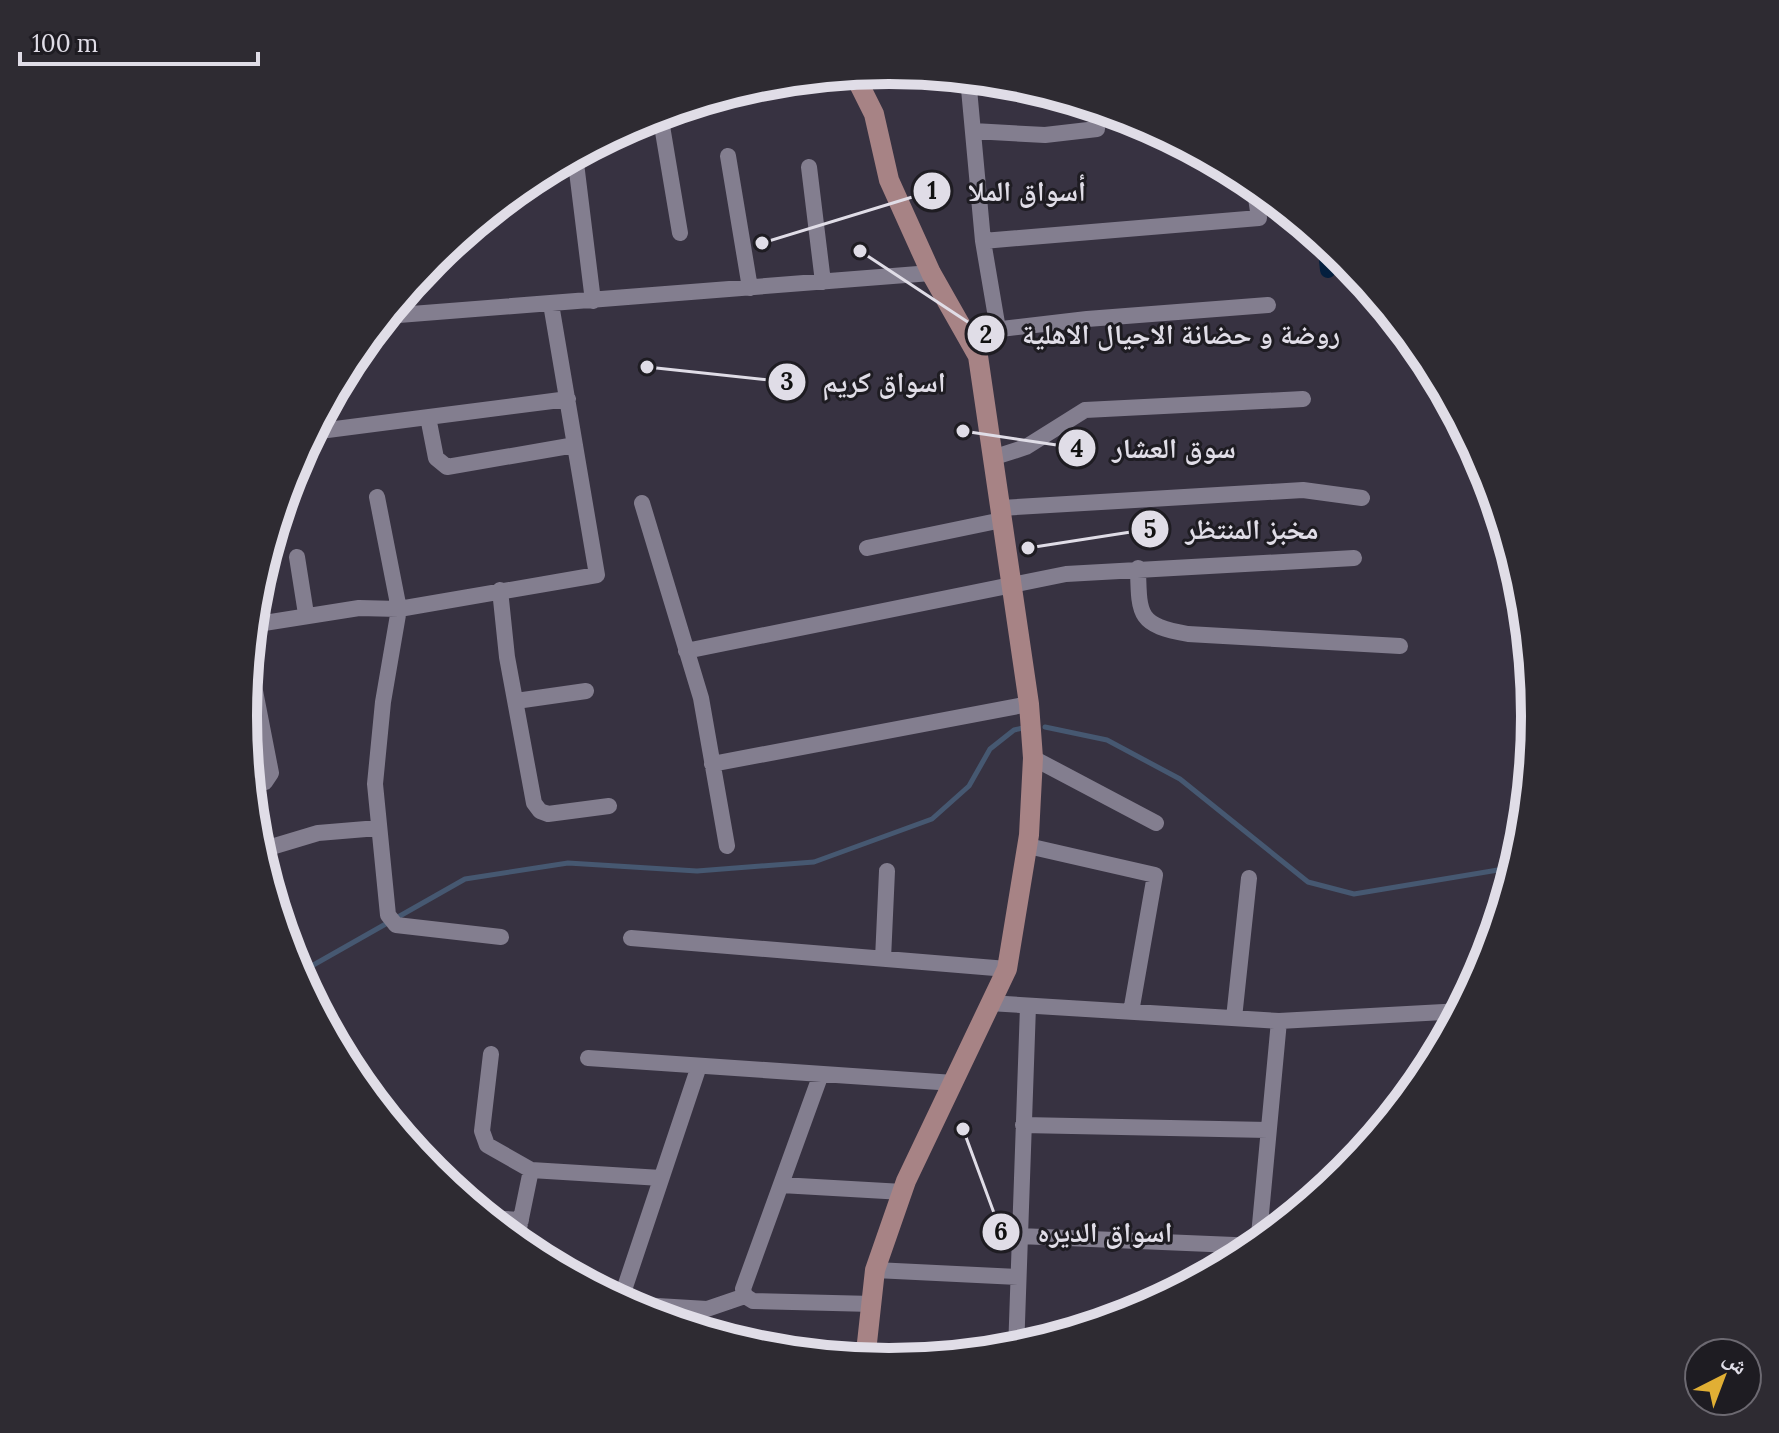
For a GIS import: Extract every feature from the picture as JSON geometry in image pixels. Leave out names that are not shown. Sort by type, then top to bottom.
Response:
[{"type":"street","points":[[859,85],[874,114],[889,180],[931,273],[978,356],[1029,704],[1033,758],[1028,846],[1007,969],[903,1192],[875,1270],[867,1348]]},
{"type":"street","points":[[969,89],[983,241],[998,329]]},
{"type":"street","points":[[662,127],[680,233]]},
{"type":"street","points":[[973,131],[1045,135],[1097,129]]},
{"type":"street","points":[[728,156],[750,288]]},
{"type":"street","points":[[576,167],[593,301]]},
{"type":"street","points":[[809,167],[823,282]]},
{"type":"street","points":[[983,241],[1259,218],[1257,202]]},
{"type":"street","points":[[401,315],[931,273]]},
{"type":"street","points":[[264,623],[359,608],[399,609],[597,575],[551,304]]},
{"type":"street","points":[[967,333],[1268,305]]},
{"type":"street","points":[[326,430],[568,399]]},
{"type":"street","points":[[995,457],[1026,447],[1085,410],[1303,399]]},
{"type":"street","points":[[428,417],[436,458],[447,467],[575,445]]},
{"type":"street","points":[[867,548],[1002,514],[1070,501],[1303,490],[1362,498]]},
{"type":"street","points":[[377,497],[399,609],[377,752],[378,828],[392,920],[501,937]]},
{"type":"street","points":[[642,503],[701,698],[727,846]]},
{"type":"street","points":[[297,557],[306,614]]},
{"type":"street","points":[[686,651],[1066,574],[1354,558]]},
{"type":"street","points":[[1138,568],[1141,612],[1148,623],[1158,628],[1204,635],[1400,646]]},
{"type":"street","points":[[500,590],[534,803],[540,811],[548,814],[609,806]]},
{"type":"street","points":[[516,701],[586,691]]},
{"type":"street","points":[[257,703],[271,773],[260,783]]},
{"type":"street","points":[[712,764],[1029,704]]},
{"type":"street","points":[[1033,758],[1156,823]]},
{"type":"street","points":[[271,847],[318,833],[378,828]]},
{"type":"street","points":[[1028,846],[1155,875],[1131,1012]]},
{"type":"street","points":[[883,959],[887,871]]},
{"type":"street","points":[[1234,1018],[1249,878]]},
{"type":"street","points":[[631,938],[1007,969]]},
{"type":"street","points":[[989,1003],[1279,1021],[1448,1012]]},
{"type":"street","points":[[1016,1336],[1028,1006]]},
{"type":"street","points":[[1259,1229],[1279,1021]]},
{"type":"street","points":[[491,1054],[482,1131],[487,1145],[531,1170],[661,1178]]},
{"type":"street","points":[[588,1058],[954,1083]]},
{"type":"street","points":[[626,1291],[699,1066]]},
{"type":"street","points":[[821,1074],[743,1289],[745,1296],[753,1301],[873,1304]]},
{"type":"street","points":[[1023,1125],[1268,1130]]},
{"type":"street","points":[[519,1229],[531,1170]]},
{"type":"street","points":[[781,1185],[903,1192]]},
{"type":"street","points":[[506,1219],[521,1220]]},
{"type":"street","points":[[1019,1236],[1236,1245]]},
{"type":"street","points":[[875,1270],[1018,1277]]},
{"type":"street","points":[[642,1299],[707,1309],[745,1296]]},
{"type":"waterway","points":[[1327,260],[1328,270]]},
{"type":"waterway","points":[[1045,727],[1107,740],[1180,779],[1308,882],[1354,894],[1503,869]]},
{"type":"waterway","points":[[309,968],[465,879],[568,863],[697,871],[814,862],[932,819],[969,786],[990,749],[1014,730],[1023,728]]},
{"type":"place","name":"أسواق الملا","points":[[762,243]]},
{"type":"place","name":"روضة و حضانة الاجيال الاهلية","points":[[860,251]]},
{"type":"place","name":"اسواق كريم","points":[[647,367]]},
{"type":"place","name":"سوق العشار","points":[[963,431]]},
{"type":"place","name":"مخبز المنتظر","points":[[1028,548]]},
{"type":"place","name":"اسواق الديره","points":[[963,1129]]}]
